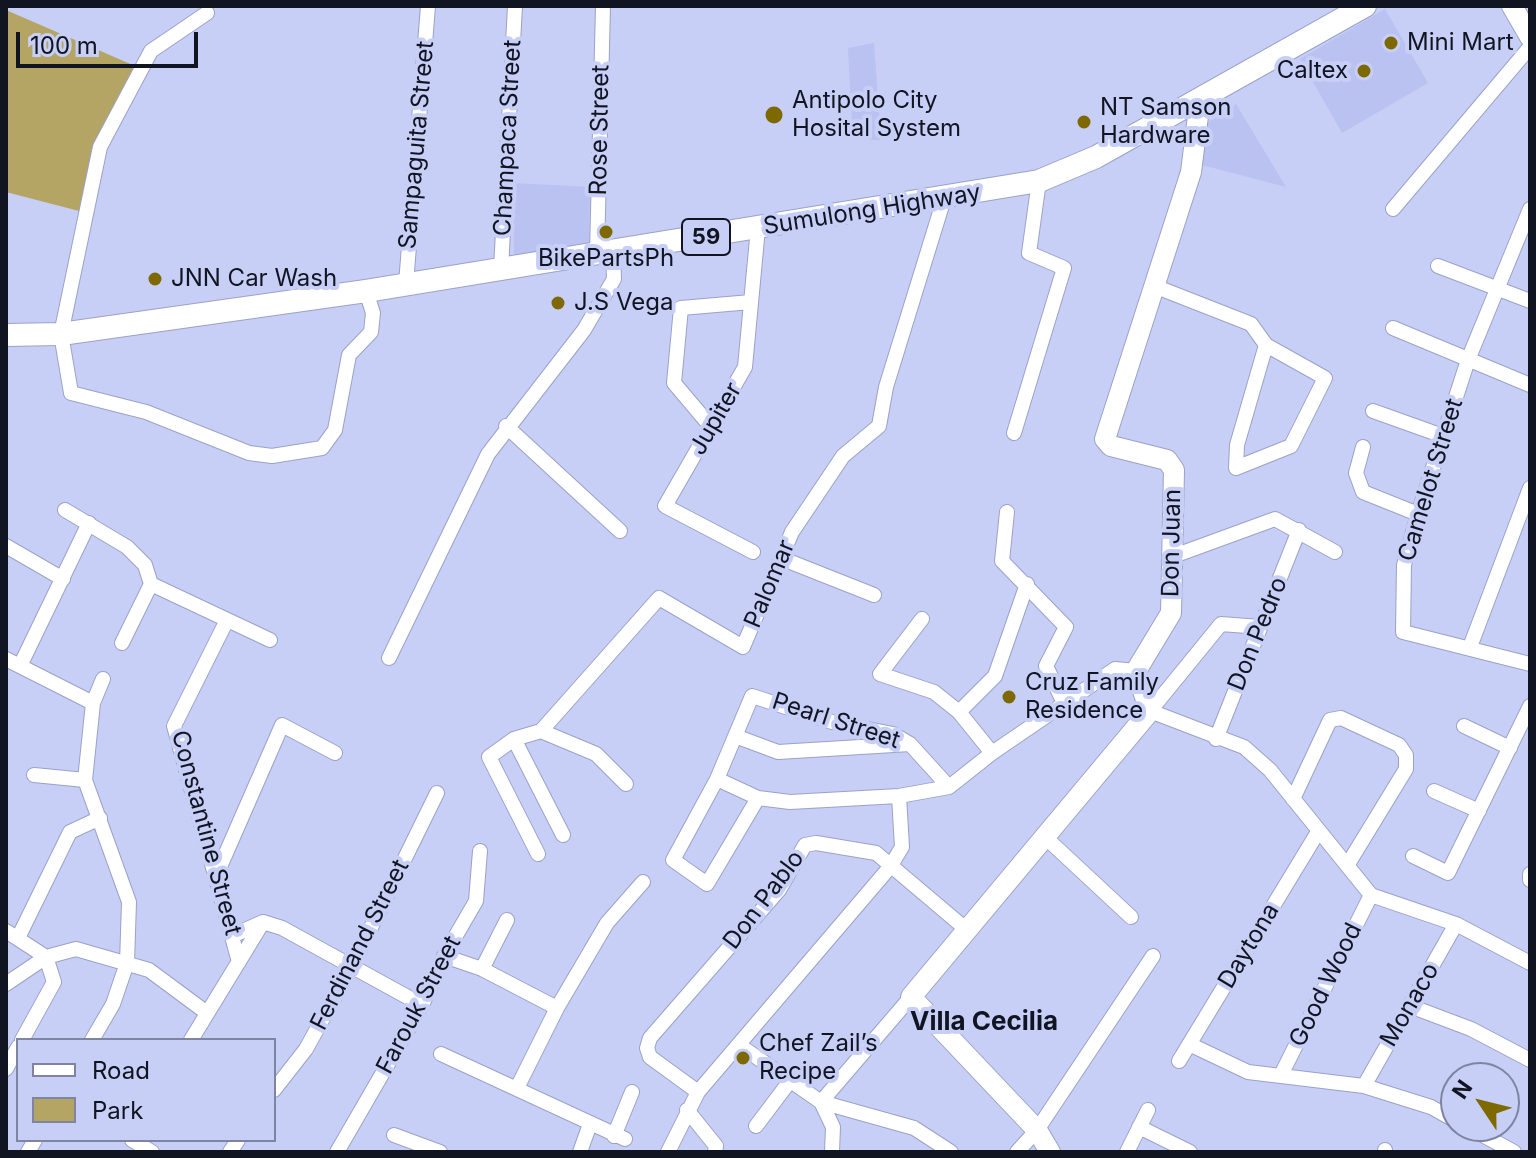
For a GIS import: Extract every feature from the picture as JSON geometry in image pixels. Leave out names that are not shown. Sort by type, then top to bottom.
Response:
[{"type":"main road","name":"Sumulong Highway","points":[[6,335],[61,334],[366,291],[944,199],[1039,181],[1096,157],[1365,6]]},
{"type":"street","name":"Sampaguita Street","points":[[406,284],[428,6]]},
{"type":"street","name":"Champaca Street","points":[[501,269],[515,6]]},
{"type":"street","name":"Rose Street","points":[[389,658],[488,454],[506,426],[584,330],[614,279],[605,253],[603,6]]},
{"type":"street","points":[[1512,6],[1530,37]]},
{"type":"street","points":[[207,13],[151,51],[100,147],[61,334],[71,393],[146,412],[249,453],[272,456],[322,448],[330,441],[349,355],[371,332],[373,313],[366,291]]},
{"type":"street","points":[[1393,209],[1530,47]]},
{"type":"street","name":"Don Juan","points":[[1136,671],[1171,613],[1174,470],[1167,460],[1111,446],[1105,439],[1191,172],[1200,100]]},
{"type":"street","points":[[1014,433],[1064,268],[1029,253],[1039,181]]},
{"type":"street","name":"Palomar","points":[[541,731],[659,598],[743,647],[792,532],[843,456],[879,426],[886,387],[944,199]]},
{"type":"street","name":"Camelot Street","points":[[1530,209],[1468,360],[1418,514],[1404,565],[1403,632],[1530,664]]},
{"type":"street","name":"Jupiter","points":[[753,552],[665,506],[745,367],[758,228]]},
{"type":"street","points":[[1438,266],[1530,301]]},
{"type":"street","points":[[1154,286],[1251,324],[1266,345],[1325,378],[1291,446],[1236,468],[1237,445],[1266,345]]},
{"type":"street","points":[[712,428],[674,383],[681,308],[751,302]]},
{"type":"street","points":[[1393,328],[1530,385]]},
{"type":"street","points":[[1373,411],[1443,436]]},
{"type":"street","points":[[506,426],[620,531]]},
{"type":"street","points":[[1363,447],[1356,473],[1363,492],[1418,514]]},
{"type":"street","points":[[1470,647],[1530,488]]},
{"type":"street","points":[[65,510],[127,547],[145,565],[151,584],[122,643]]},
{"type":"street","points":[[1007,512],[1002,561],[1066,627],[1046,666],[1064,703]]},
{"type":"street","points":[[1171,557],[1275,519],[1335,552]]},
{"type":"street","points":[[20,666],[89,523]]},
{"type":"street","name":"Don Pedro","points":[[1216,739],[1299,530]]},
{"type":"street","points":[[6,546],[63,579]]},
{"type":"street","points":[[783,559],[874,595]]},
{"type":"street","points":[[151,584],[270,640]]},
{"type":"street","points":[[959,712],[995,676],[1027,584]]},
{"type":"street","points":[[922,619],[880,674],[934,692],[959,712],[992,753]]},
{"type":"street","name":"Constantine Street","points":[[227,620],[174,726],[239,962]]},
{"type":"street","points":[[821,1102],[1221,624],[1260,627]]},
{"type":"street","points":[[6,659],[93,703]]},
{"type":"street","points":[[717,779],[758,798],[790,802],[899,796],[949,787],[992,753],[1115,669],[1136,671],[1150,711],[1216,739],[1244,747],[1270,770],[1371,895],[1456,924],[1530,963]]},
{"type":"street","points":[[93,1038],[113,1004],[127,963],[129,902],[85,780],[93,703],[103,679]]},
{"type":"street","name":"Pearl Street","points":[[735,736],[752,696],[832,722],[893,734],[910,744],[949,787]]},
{"type":"street","points":[[1413,856],[1448,873],[1530,706]]},
{"type":"street","points":[[1293,799],[1330,720],[1341,718],[1399,745],[1406,755],[1406,769],[1348,864]]},
{"type":"street","points":[[216,876],[282,725],[335,753]]},
{"type":"street","points":[[1464,726],[1510,748]]},
{"type":"street","points":[[538,854],[489,757],[514,739],[541,731],[596,754],[626,784]]},
{"type":"street","points":[[758,798],[707,884],[673,860],[717,779],[735,736],[778,752],[910,744]]},
{"type":"street","points":[[514,739],[563,835]]},
{"type":"street","points":[[34,775],[85,780]]},
{"type":"street","points":[[1434,791],[1479,811]]},
{"type":"street","name":"Ferdinand Street","points":[[276,1087],[306,1049],[353,964],[437,793]]},
{"type":"street","points":[[668,1152],[698,1092],[890,867],[902,847],[899,796]]},
{"type":"street","points":[[23,1038],[54,982],[46,957],[12,935],[70,832],[100,818]]},
{"type":"street","name":"Daytona","points":[[1179,1061],[1318,832]]},
{"type":"street","points":[[1045,837],[1131,917]]},
{"type":"street","name":"Don Pablo","points":[[698,1092],[650,1057],[647,1048],[650,1038],[773,896],[805,845],[816,843],[876,853],[967,930]]},
{"type":"street","name":"Farouk Street","points":[[337,1152],[422,1005],[444,956],[476,901],[480,851]]},
{"type":"street","points":[[517,1088],[557,1008],[607,923],[643,882]]},
{"type":"street","name":"Good Wood","points":[[1281,1075],[1371,895]]},
{"type":"street","points":[[482,969],[507,920]]},
{"type":"street","points":[[192,1038],[263,922]]},
{"type":"street","points":[[234,935],[263,922],[282,928],[353,964],[422,1005]]},
{"type":"street","name":"Monaco","points":[[1364,1086],[1456,924]]},
{"type":"street","points":[[6,984],[46,957],[76,949],[149,970],[207,1013]]},
{"type":"street","points":[[444,956],[482,969],[557,1008]]},
{"type":"street","points":[[1017,1152],[1037,1130],[1153,956]]},
{"type":"street","points":[[911,997],[1037,1130],[1050,1152]]},
{"type":"street","points":[[1410,1006],[1471,1029],[1530,1060]]},
{"type":"street","points":[[1189,1044],[1248,1072],[1364,1086],[1440,1112]]},
{"type":"street","points":[[739,1045],[821,1102],[914,1128],[951,1152]]},
{"type":"street","points":[[6,1069],[16,1051]]},
{"type":"street","points":[[441,1054],[620,1138],[632,1092]]},
{"type":"street","points":[[756,1126],[790,1081]]},
{"type":"street","points":[[821,1102],[833,1127],[832,1152]]},
{"type":"street","points":[[687,1110],[716,1146],[715,1152]]},
{"type":"street","points":[[1127,1152],[1148,1110]]},
{"type":"street","points":[[580,1152],[590,1124]]},
{"type":"street","points":[[1139,1127],[1190,1152]]},
{"type":"street","points":[[394,1135],[440,1152]]},
{"type":"street","points":[[1496,1142],[1514,1152]]},
{"type":"shaded area","name":"Caltex","points":[[1385,9],[1428,83],[1342,133],[1300,59]]},
{"type":"shaded area","points":[[874,43],[881,140],[853,140],[848,48]]},
{"type":"shaded area","points":[[1236,104],[1286,187],[1202,165],[1207,123]]},
{"type":"shaded area","points":[[513,183],[590,187],[589,246],[514,256]]},
{"type":"green space","points":[[6,10],[135,66],[96,141],[79,211],[6,192]]},
{"type":"place","name":"Mini Mart","points":[[1391,43]]},
{"type":"place","name":"Caltex","points":[[1364,71]]},
{"type":"place","name":"Antipolo City Hosital System","points":[[774,115]]},
{"type":"place","name":"NT Samson Hardware","points":[[1084,122]]},
{"type":"place","name":"BikePartsPh","points":[[606,232]]},
{"type":"place","name":"JNN Car Wash","points":[[155,279]]},
{"type":"place","name":"J.S Vega","points":[[558,303]]},
{"type":"place","name":"Cruz Family Residence","points":[[1009,697]]},
{"type":"place","name":"Chef Zail’s Recipe","points":[[743,1058]]},
{"type":"district","name":"Villa Cecilia","points":[[984,1022]]}]
